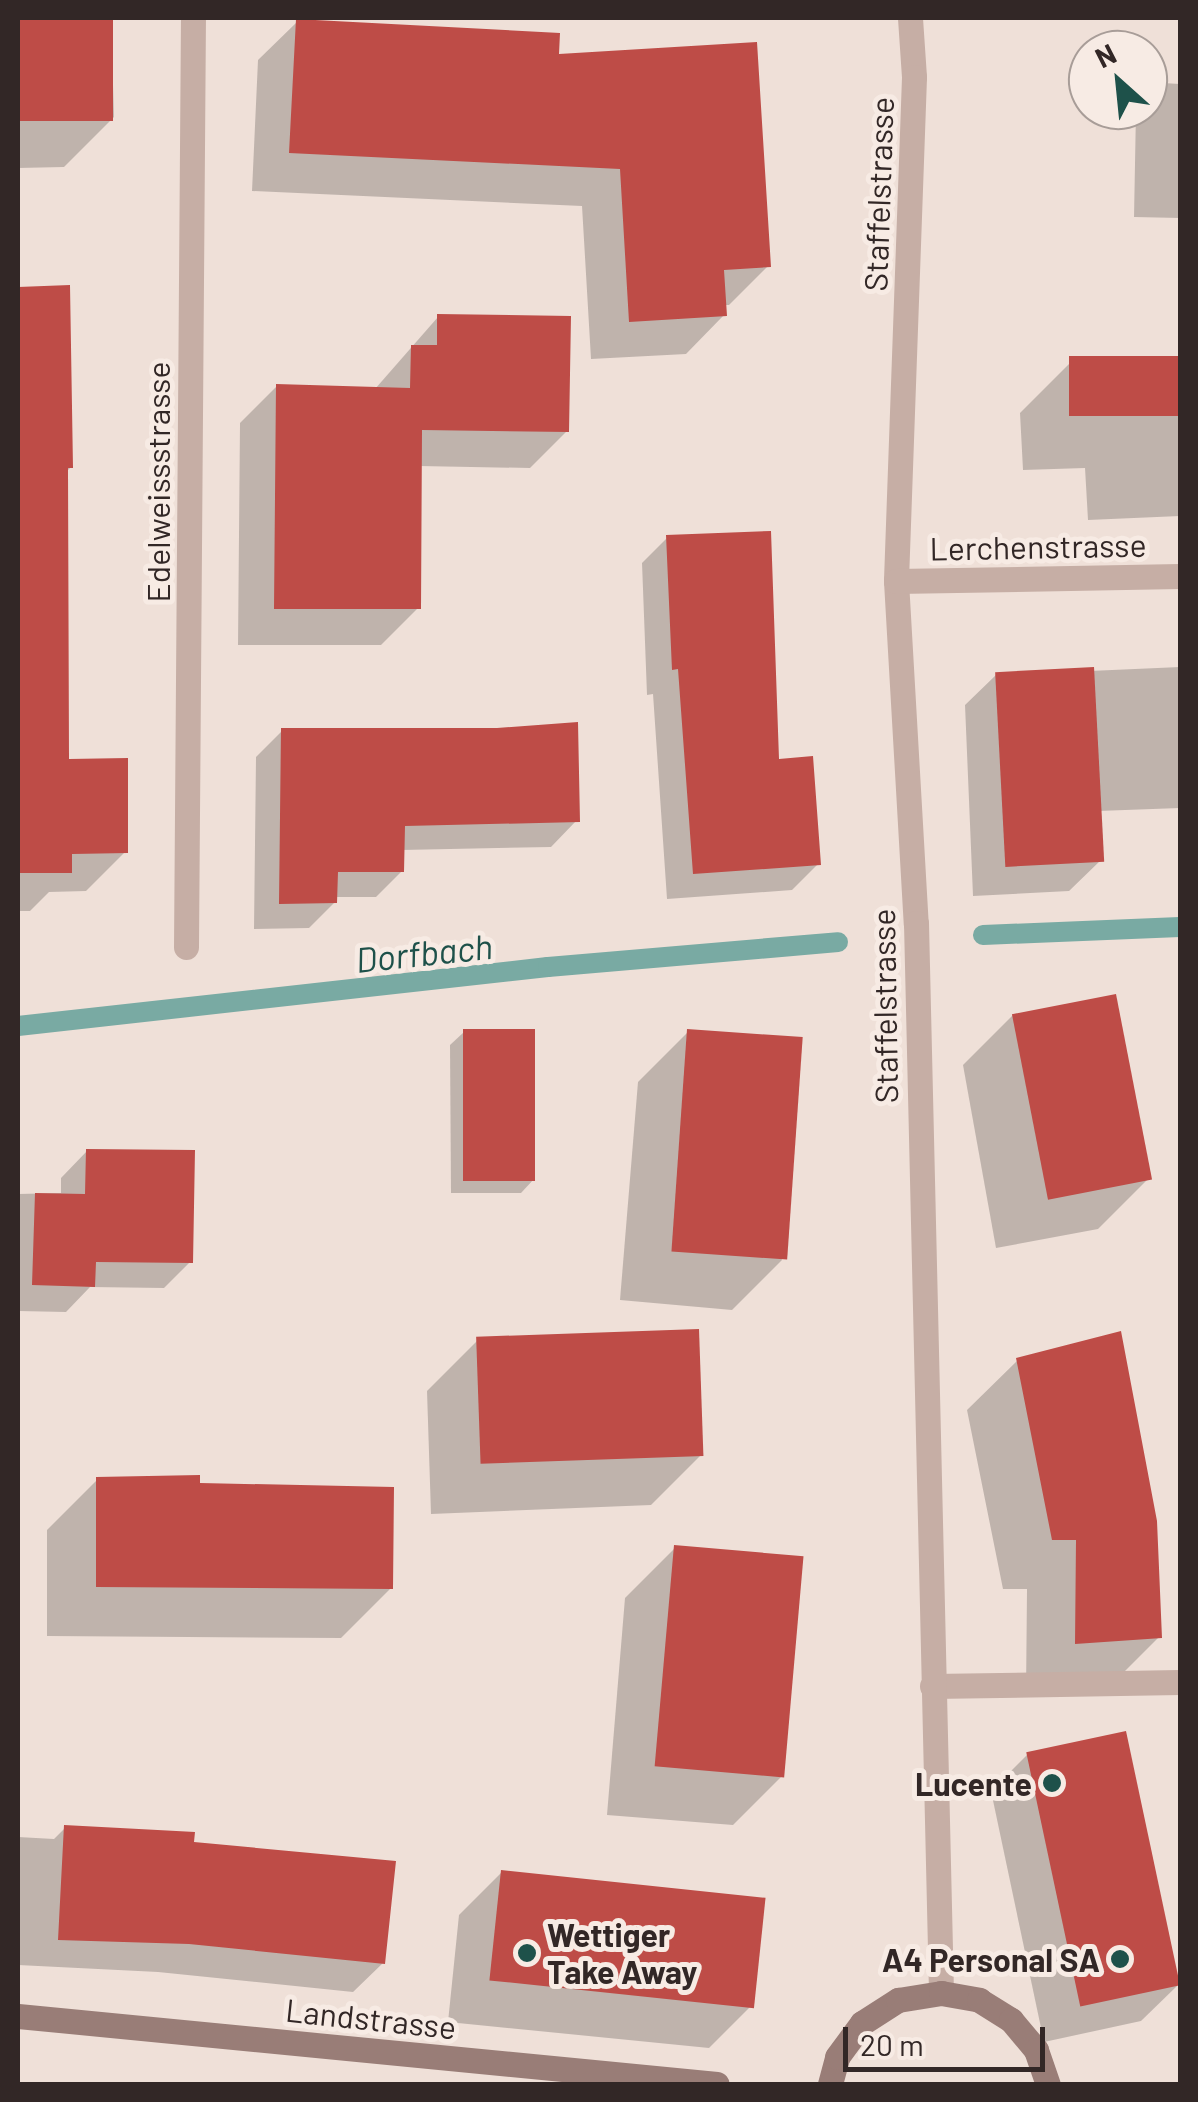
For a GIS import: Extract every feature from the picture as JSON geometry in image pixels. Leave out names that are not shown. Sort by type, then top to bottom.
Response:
[{"type":"main road","points":[[830,2084],[838,2057],[862,2022],[898,2000],[940,1993],[978,2000],[1011,2020],[1036,2050],[1048,2084]]},
{"type":"main road","name":"Landstrasse","points":[[18,2016],[717,2084]]},
{"type":"street","name":"Edelweissstrasse","points":[[186,947],[193,18]]},
{"type":"street","name":"Staffelstrasse","points":[[910,18],[914,78],[896,581],[916,923],[940,1993]]},
{"type":"street","name":"Lerchenstrasse","points":[[896,581],[1180,576]]},
{"type":"street","points":[[932,1686],[1180,1682]]},
{"type":"building","points":[[18,18],[113,18],[113,121],[18,121]]},
{"type":"building","points":[[296,19],[560,33],[559,54],[757,42],[771,267],[724,270],[727,316],[629,322],[620,169],[289,153]]},
{"type":"building","points":[[70,285],[73,468],[68,468],[69,759],[128,758],[128,853],[72,854],[72,873],[18,873],[18,287]]},
{"type":"building","points":[[437,314],[571,316],[569,432],[422,430],[421,609],[274,609],[276,384],[410,388],[411,345],[437,345]]},
{"type":"building","points":[[1069,356],[1180,356],[1180,416],[1069,416]]},
{"type":"building","points":[[771,531],[779,759],[813,756],[821,865],[693,874],[678,669],[672,670],[666,535]]},
{"type":"building","points":[[1094,667],[1104,862],[1005,867],[995,672]]},
{"type":"building","points":[[578,722],[580,822],[405,826],[404,872],[338,872],[337,903],[279,904],[281,728],[497,728]]},
{"type":"building","points":[[1116,994],[1152,1180],[1048,1200],[1012,1014]]},
{"type":"building","points":[[463,1029],[535,1029],[535,1181],[463,1181]]},
{"type":"building","points":[[687,1029],[803,1037],[787,1260],[671,1251]]},
{"type":"building","points":[[86,1149],[195,1150],[193,1263],[96,1262],[95,1287],[32,1285],[35,1193],[85,1194]]},
{"type":"building","points":[[699,1329],[703,1456],[481,1464],[476,1337]]},
{"type":"building","points":[[1121,1331],[1157,1521],[1162,1638],[1075,1644],[1076,1540],[1052,1540],[1016,1358]]},
{"type":"building","points":[[200,1475],[200,1483],[394,1487],[393,1589],[96,1587],[96,1477]]},
{"type":"building","points":[[674,1545],[804,1556],[784,1777],[655,1766]]},
{"type":"building","points":[[1126,1731],[1180,1985],[1080,2007],[1026,1752]]},
{"type":"building","points":[[64,1825],[195,1832],[194,1842],[396,1861],[385,1964],[189,1944],[58,1940]]},
{"type":"building","points":[[501,1870],[766,1898],[754,2008],[489,1980]]},
{"type":"waterway","name":"Dorfbach","points":[[983,935],[1180,927]]},
{"type":"waterway","name":"Dorfbach","points":[[18,1026],[548,967],[838,942]]},
{"type":"place","name":"Lucente","points":[[1052,1783]]},
{"type":"place","name":"Wettiger Take Away","points":[[527,1953]]},
{"type":"place","name":"A4 Personal SA","points":[[1120,1959]]}]
